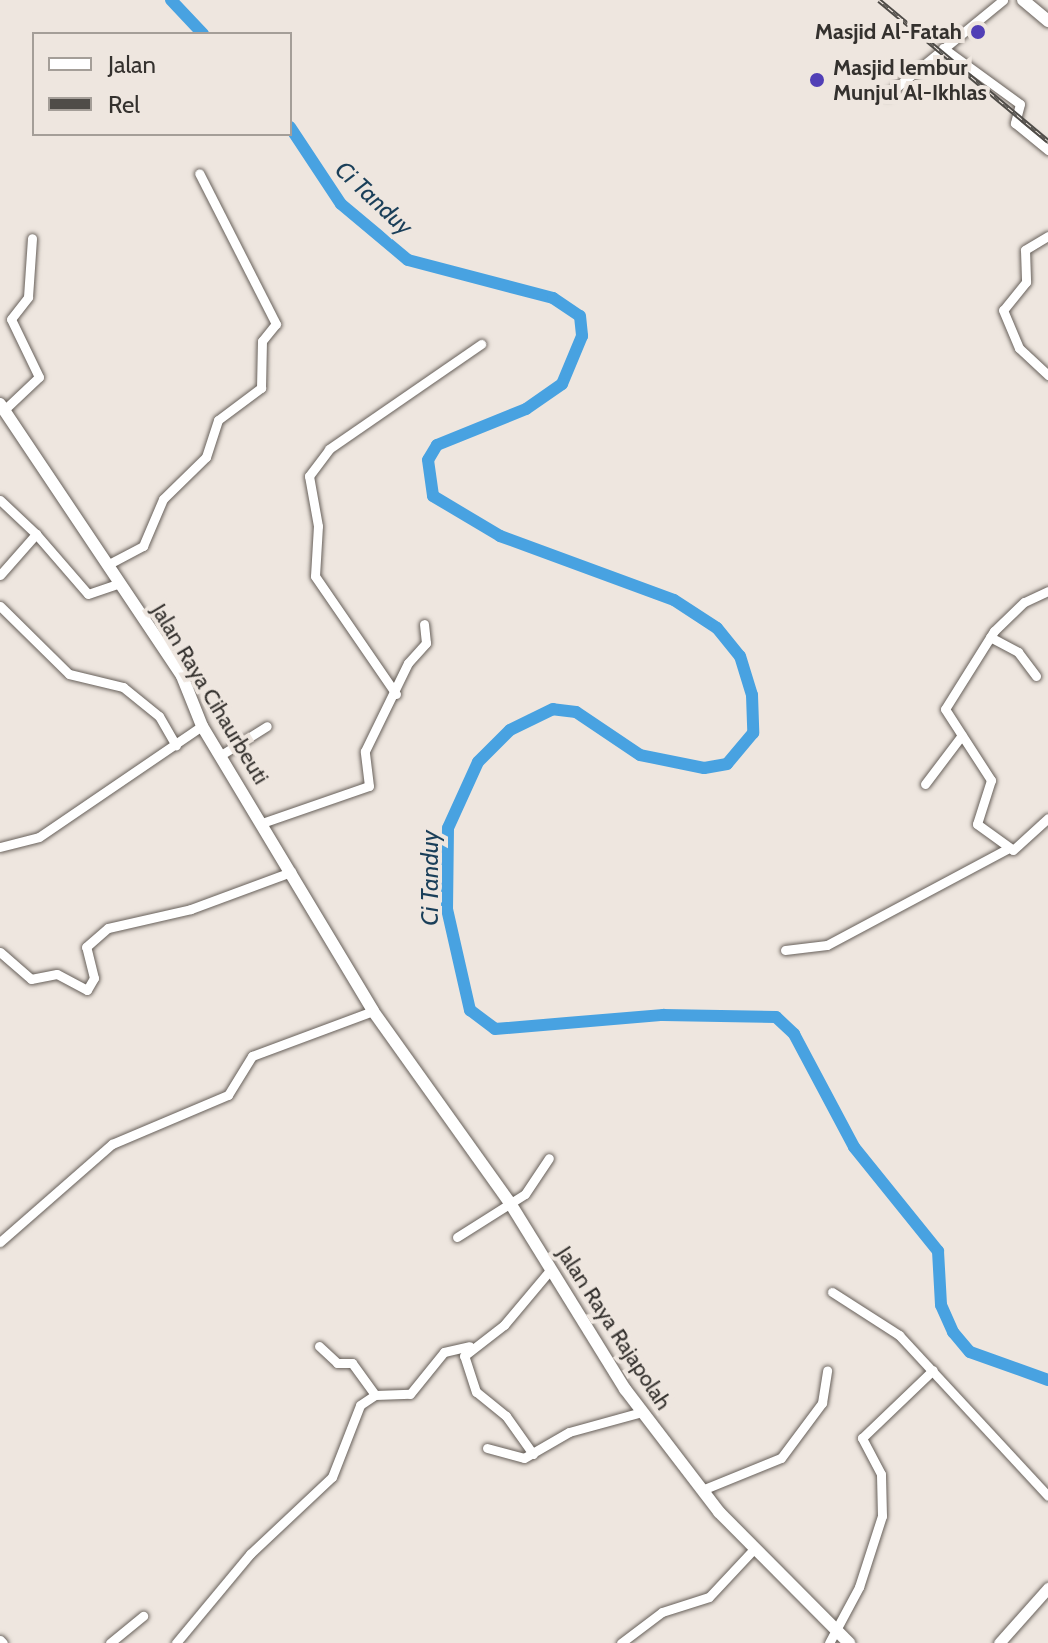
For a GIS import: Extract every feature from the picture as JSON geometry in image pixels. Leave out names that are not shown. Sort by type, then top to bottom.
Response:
[{"type":"highway","points":[[1023,0],[1048,21]]},
{"type":"highway","name":"Jalan Raya Cihaurbeuti","points":[[2,407],[182,676],[202,726],[373,1011]]},
{"type":"highway","name":"Jalan Raya Rajapolah","points":[[373,1011],[509,1203],[642,1412],[753,1550],[849,1643]]},
{"type":"main road","points":[[999,1643],[1048,1588]]},
{"type":"street","points":[[887,95],[1003,0]]},
{"type":"street","points":[[943,48],[1020,104],[1015,123],[1048,150]]},
{"type":"street","points":[[107,565],[143,546],[163,499],[206,457],[218,420],[261,388],[262,341],[276,324],[199,173]]},
{"type":"street","points":[[1048,236],[1025,250],[1026,282],[1003,310],[1019,348],[1048,375]]},
{"type":"street","points":[[2,407],[39,377],[11,319],[28,297],[32,238]]},
{"type":"street","points":[[396,694],[315,576],[318,526],[309,476],[329,449],[481,344]]},
{"type":"street","points":[[0,500],[36,534],[88,594],[120,583]]},
{"type":"street","points":[[0,575],[36,534]]},
{"type":"street","points":[[1007,849],[975,821],[992,787],[946,701],[990,637],[1024,602],[1048,591]]},
{"type":"street","points":[[0,606],[69,674],[123,687],[159,716],[176,745]]},
{"type":"street","points":[[262,823],[369,786],[365,751],[426,643],[424,624]]},
{"type":"street","points":[[990,637],[1018,652],[1036,676]]},
{"type":"street","points":[[0,847],[39,837],[202,726]]},
{"type":"street","points":[[221,755],[267,726]]},
{"type":"street","points":[[925,784],[962,735]]},
{"type":"street","points":[[785,950],[806,952],[854,933],[1007,849],[1019,848],[1048,818]]},
{"type":"street","points":[[0,952],[31,979],[57,974],[87,990],[94,978],[86,947],[108,928],[191,909],[291,872]]},
{"type":"street","points":[[0,1242],[112,1144],[228,1095],[252,1056],[373,1011]]},
{"type":"street","points":[[457,1237],[533,1186],[549,1158]]},
{"type":"street","points":[[176,1643],[250,1554],[315,1499],[338,1464],[353,1413],[375,1395],[410,1394],[444,1352],[469,1346],[504,1325],[551,1269]]},
{"type":"street","points":[[832,1292],[877,1327],[890,1327],[1048,1496]]},
{"type":"street","points":[[319,1346],[337,1363],[352,1363],[375,1395]]},
{"type":"street","points":[[469,1346],[471,1385],[506,1416],[533,1454]]},
{"type":"street","points":[[702,1490],[781,1458],[822,1403],[827,1370]]},
{"type":"street","points":[[829,1643],[859,1587],[883,1508],[878,1466],[862,1438],[933,1370]]},
{"type":"street","points":[[487,1448],[516,1459],[533,1454],[569,1432],[642,1412]]},
{"type":"street","points":[[621,1643],[662,1612],[709,1597],[753,1550]]},
{"type":"street","points":[[110,1643],[143,1616]]},
{"type":"waterway","name":"Ci Tanduy","points":[[171,0],[201,32]]},
{"type":"waterway","name":"Ci Tanduy","points":[[292,130],[341,204],[408,260],[553,298],[580,316],[582,336],[562,384],[526,409],[437,445],[428,460],[433,496],[500,536],[674,600],[717,628],[740,656],[752,695],[753,733],[727,764],[704,768],[640,755],[576,712],[553,709],[510,730],[478,762],[448,828],[447,909],[470,1010],[495,1029],[663,1015],[776,1017],[794,1034],[854,1147],[938,1251],[941,1305],[953,1332],[970,1352],[1048,1380]]},
{"type":"railway","points":[[879,0],[1048,141]]},
{"type":"place","name":"Masjid Al-Fatah","points":[[978,32]]},
{"type":"place","name":"Masjid lembur Munjul Al-Ikhlas","points":[[817,80]]}]
